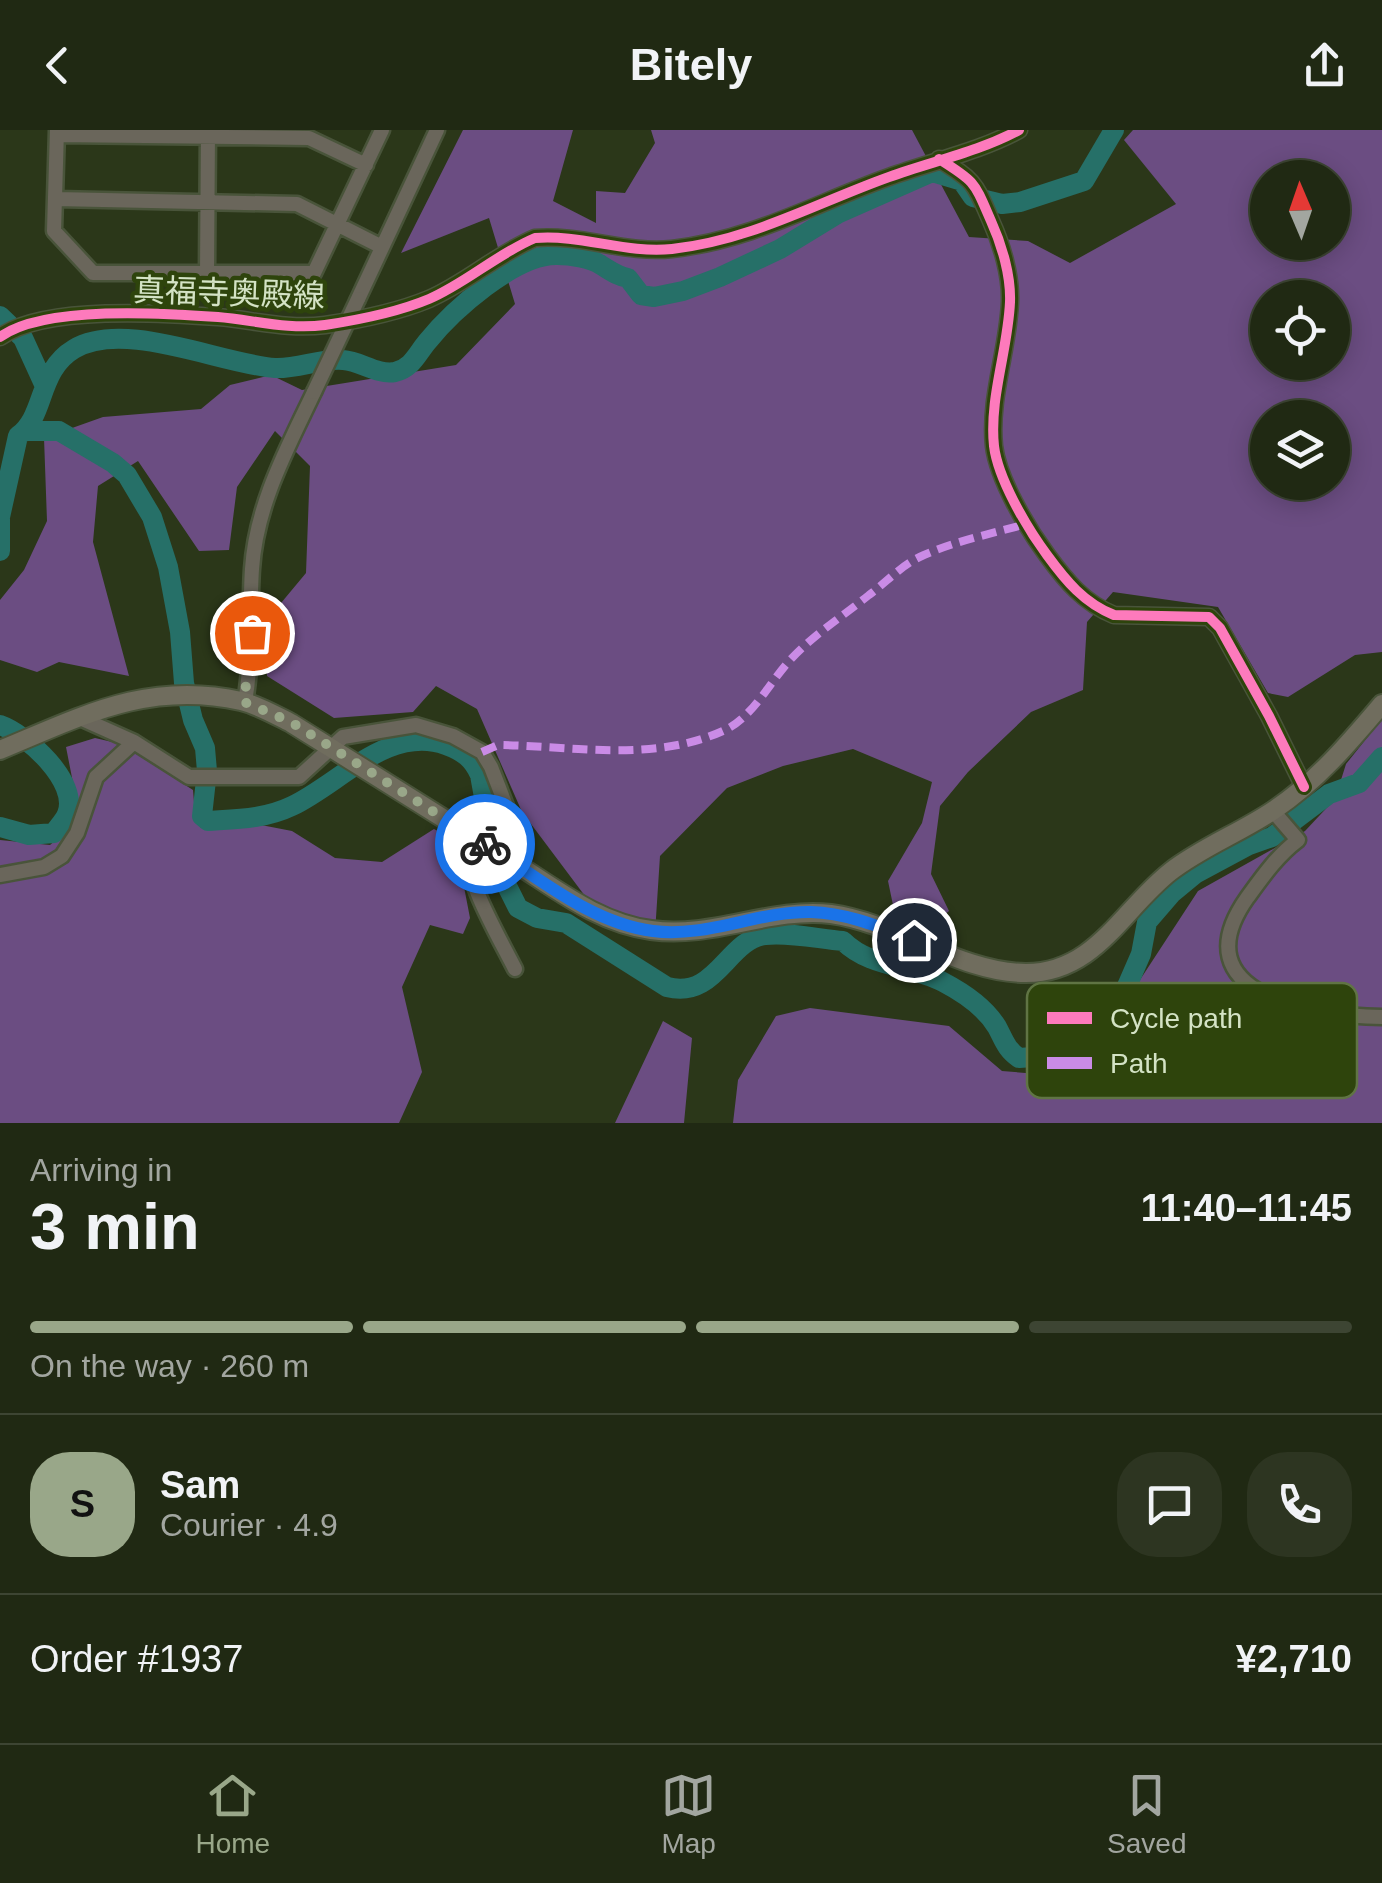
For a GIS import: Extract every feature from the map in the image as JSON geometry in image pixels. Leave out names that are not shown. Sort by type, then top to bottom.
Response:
[{"type":"main road","points":[[3,748],[129,699],[175,694],[244,702],[291,722],[593,911],[633,928],[701,930],[809,912],[849,917],[999,970],[1044,972],[1066,967],[1092,952],[1168,874],[1194,855],[1276,814],[1334,759],[1382,704]]},
{"type":"street","points":[[366,164],[308,138],[208,133],[57,133],[54,232],[94,272],[314,272],[338,226],[382,130]]},
{"type":"street","points":[[244,702],[250,662],[252,568],[268,492],[437,130]]},
{"type":"street","name":"真福寺奥殿線","points":[[0,337],[35,322],[105,315],[220,317],[288,326],[326,324],[427,300],[535,238],[552,236],[633,248],[671,249],[769,227],[885,178],[977,149],[1019,130]]},
{"type":"street","points":[[207,273],[208,133]]},
{"type":"street","points":[[939,160],[973,180],[999,238],[1010,303],[996,394],[994,444],[1005,481],[1027,524],[1081,597],[1104,611],[1114,615],[1208,618],[1220,628],[1270,716],[1304,788]]},
{"type":"street","points":[[56,199],[296,204],[382,247]]},
{"type":"street","points":[[78,717],[134,742],[194,778],[299,777],[336,750],[342,737],[416,725],[454,736],[482,752],[523,850],[513,862]]},
{"type":"street","points":[[0,875],[44,867],[62,856],[77,833],[96,776],[134,742]]},
{"type":"street","points":[[1248,983],[1233,972],[1227,946],[1229,927],[1279,855],[1298,840],[1276,814]]},
{"type":"street","points":[[467,834],[471,878],[486,918],[515,969]]},
{"type":"street","points":[[1357,1015],[1382,1017]]},
{"type":"shaded area","points":[[463,130],[573,130],[553,201],[596,223],[596,191],[625,193],[655,143],[651,130],[912,130],[969,237],[1028,241],[1070,263],[1176,204],[1124,140],[1133,130],[1382,130],[1382,652],[1355,655],[1288,697],[1268,693],[1218,607],[1113,592],[1087,622],[1083,690],[1031,712],[968,772],[940,806],[931,874],[949,911],[931,926],[893,905],[888,881],[922,823],[932,782],[853,749],[783,766],[727,788],[660,856],[655,933],[588,900],[522,812],[477,709],[436,686],[413,712],[334,718],[267,676],[266,621],[306,573],[310,466],[275,431],[237,487],[229,550],[199,551],[138,461],[98,486],[93,542],[129,676],[59,662],[37,672],[0,660],[0,600],[24,570],[47,521],[44,438],[103,417],[201,409],[230,385],[271,375],[302,390],[456,365],[515,304],[489,218],[401,253]]},
{"type":"shaded area","points":[[1382,719],[1382,1123],[733,1123],[738,1080],[776,1016],[810,1008],[949,1026],[1002,1071],[1027,1073],[1027,1098],[1357,1098],[1357,983],[1138,983],[1198,891],[1305,831],[1335,799],[1346,764]]},
{"type":"shaded area","points":[[95,738],[121,744],[193,790],[201,828],[261,825],[292,831],[335,858],[382,862],[434,829],[455,840],[470,918],[463,934],[430,925],[402,987],[422,1072],[399,1123],[0,1123],[0,840],[50,845],[72,826],[75,793],[66,747]]},
{"type":"shaded area","points":[[663,1021],[692,1038],[684,1123],[615,1123]]},
{"type":"waterway","points":[[0,551],[0,517],[18,436],[33,417],[47,381],[62,358],[95,341],[145,341],[275,368],[343,360],[381,372],[395,372],[410,364],[438,329],[486,286],[540,257],[562,255],[592,260],[628,278],[641,295],[654,297],[683,291],[780,249],[839,213],[932,172],[962,181],[973,197],[1002,204],[1084,181],[1114,130]]},
{"type":"waterway","points":[[0,316],[23,338],[44,384]]},
{"type":"waterway","points":[[26,431],[59,431],[113,463],[127,475],[152,517],[168,567],[180,632],[184,683],[205,748],[207,771],[202,816],[208,821],[251,818],[292,806],[385,749],[425,741],[446,745],[467,756],[480,775],[496,864],[518,908],[537,918],[566,923],[667,987],[684,989],[710,978],[741,947],[765,935],[843,941],[866,956],[951,986],[986,1013],[1008,1048],[1019,1058],[1027,1057]]},
{"type":"waterway","points":[[0,725],[23,738],[48,761],[66,788],[69,801],[66,816],[54,833],[29,835],[0,827]]},
{"type":"waterway","points":[[1128,983],[1141,954],[1147,922],[1172,893],[1195,874],[1272,837],[1329,794],[1359,783],[1382,757]]},
{"type":"marked path","points":[[482,752],[498,745],[642,750],[698,740],[725,730],[753,707],[801,649],[908,564],[949,546],[1027,524]]},
{"type":"cycle path","points":[[0,337],[45,320],[105,314],[195,315],[298,326],[364,318],[429,299],[535,238],[655,250],[729,238],[1019,130]]},
{"type":"cycle path","points":[[939,159],[977,190],[1005,261],[1010,302],[994,410],[994,446],[1001,473],[1022,517],[1069,582],[1103,610],[1114,615],[1209,617],[1220,628],[1304,787]]},
{"type":"way so far","points":[[252,633],[244,702],[291,722],[485,844]]},
{"type":"route","points":[[485,844],[593,911],[633,928],[701,930],[809,912],[849,917],[914,940]]}]
